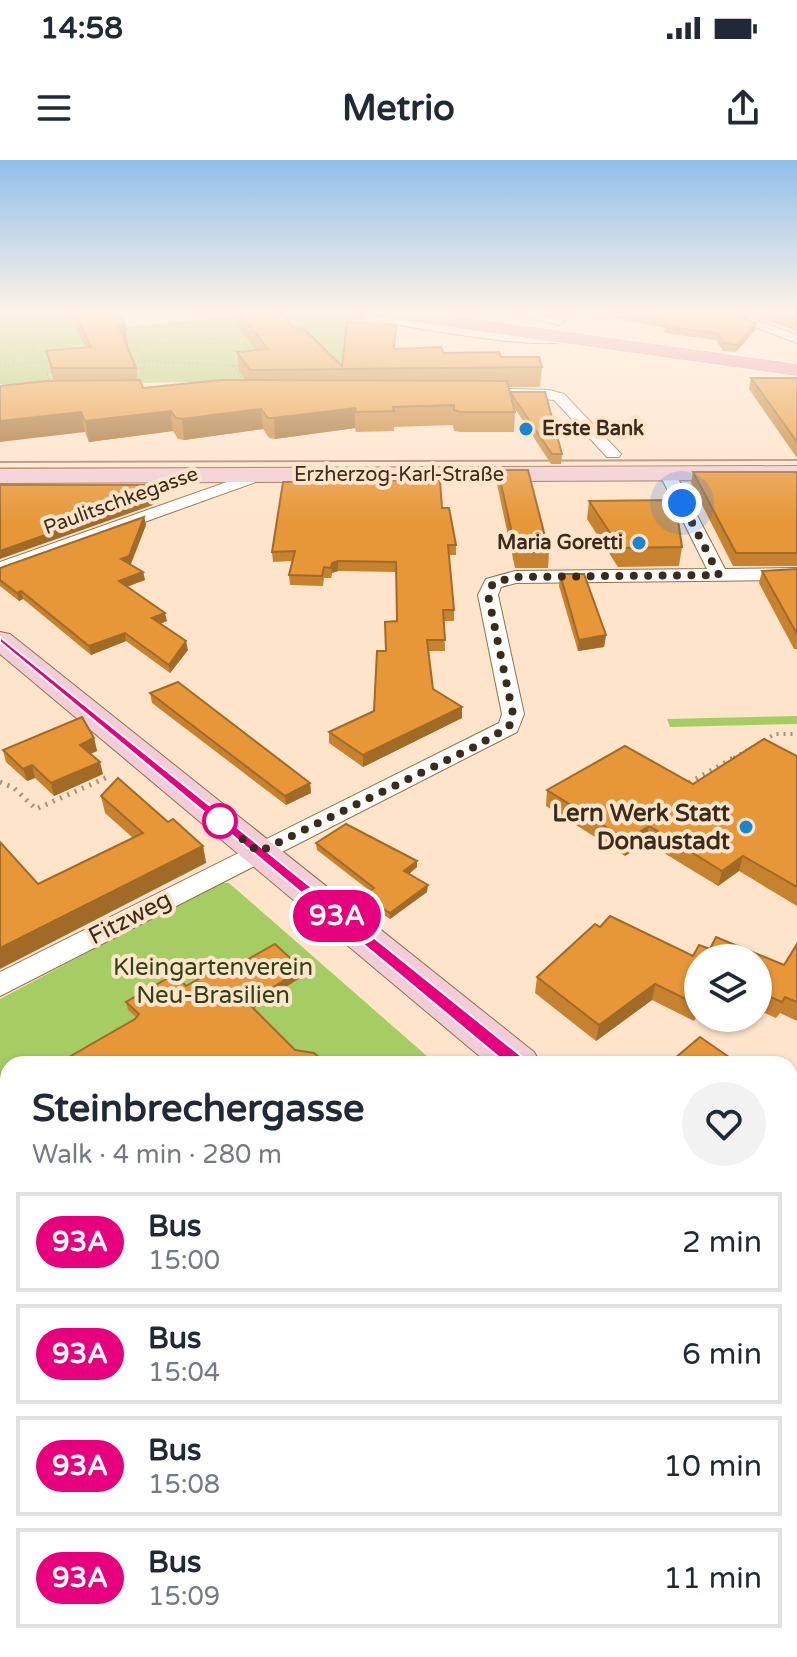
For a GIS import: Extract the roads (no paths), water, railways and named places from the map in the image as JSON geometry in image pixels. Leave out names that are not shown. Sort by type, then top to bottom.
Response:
[{"type":"main road","name":"Erzherzog-Karl-Straße","points":[[0,455],[797,454]]},
{"type":"main road","name":"Erzherzog-Karl-Straße","points":[[0,476],[797,473]]},
{"type":"main road","points":[[0,640],[509,1056]]},
{"type":"street","points":[[490,393],[536,393],[559,397],[613,454]]},
{"type":"street","points":[[667,473],[719,575],[797,574]]},
{"type":"street","name":"Paulitschkegasse","points":[[0,568],[258,476]]},
{"type":"street","name":"Fitzweg","points":[[0,985],[509,727],[513,714],[488,595],[493,583],[515,577],[719,575]]},
{"type":"tram line","points":[[0,462],[797,460]]},
{"type":"place","name":"Erste Bank","points":[[526,429]]},
{"type":"place","name":"Maria Goretti","points":[[639,543]]},
{"type":"place","name":"Lern Werk Statt Donaustadt","points":[[746,827]]},
{"type":"park label","name":"Kleingartenverein Neu-Brasilien","points":[[213,981]]}]
